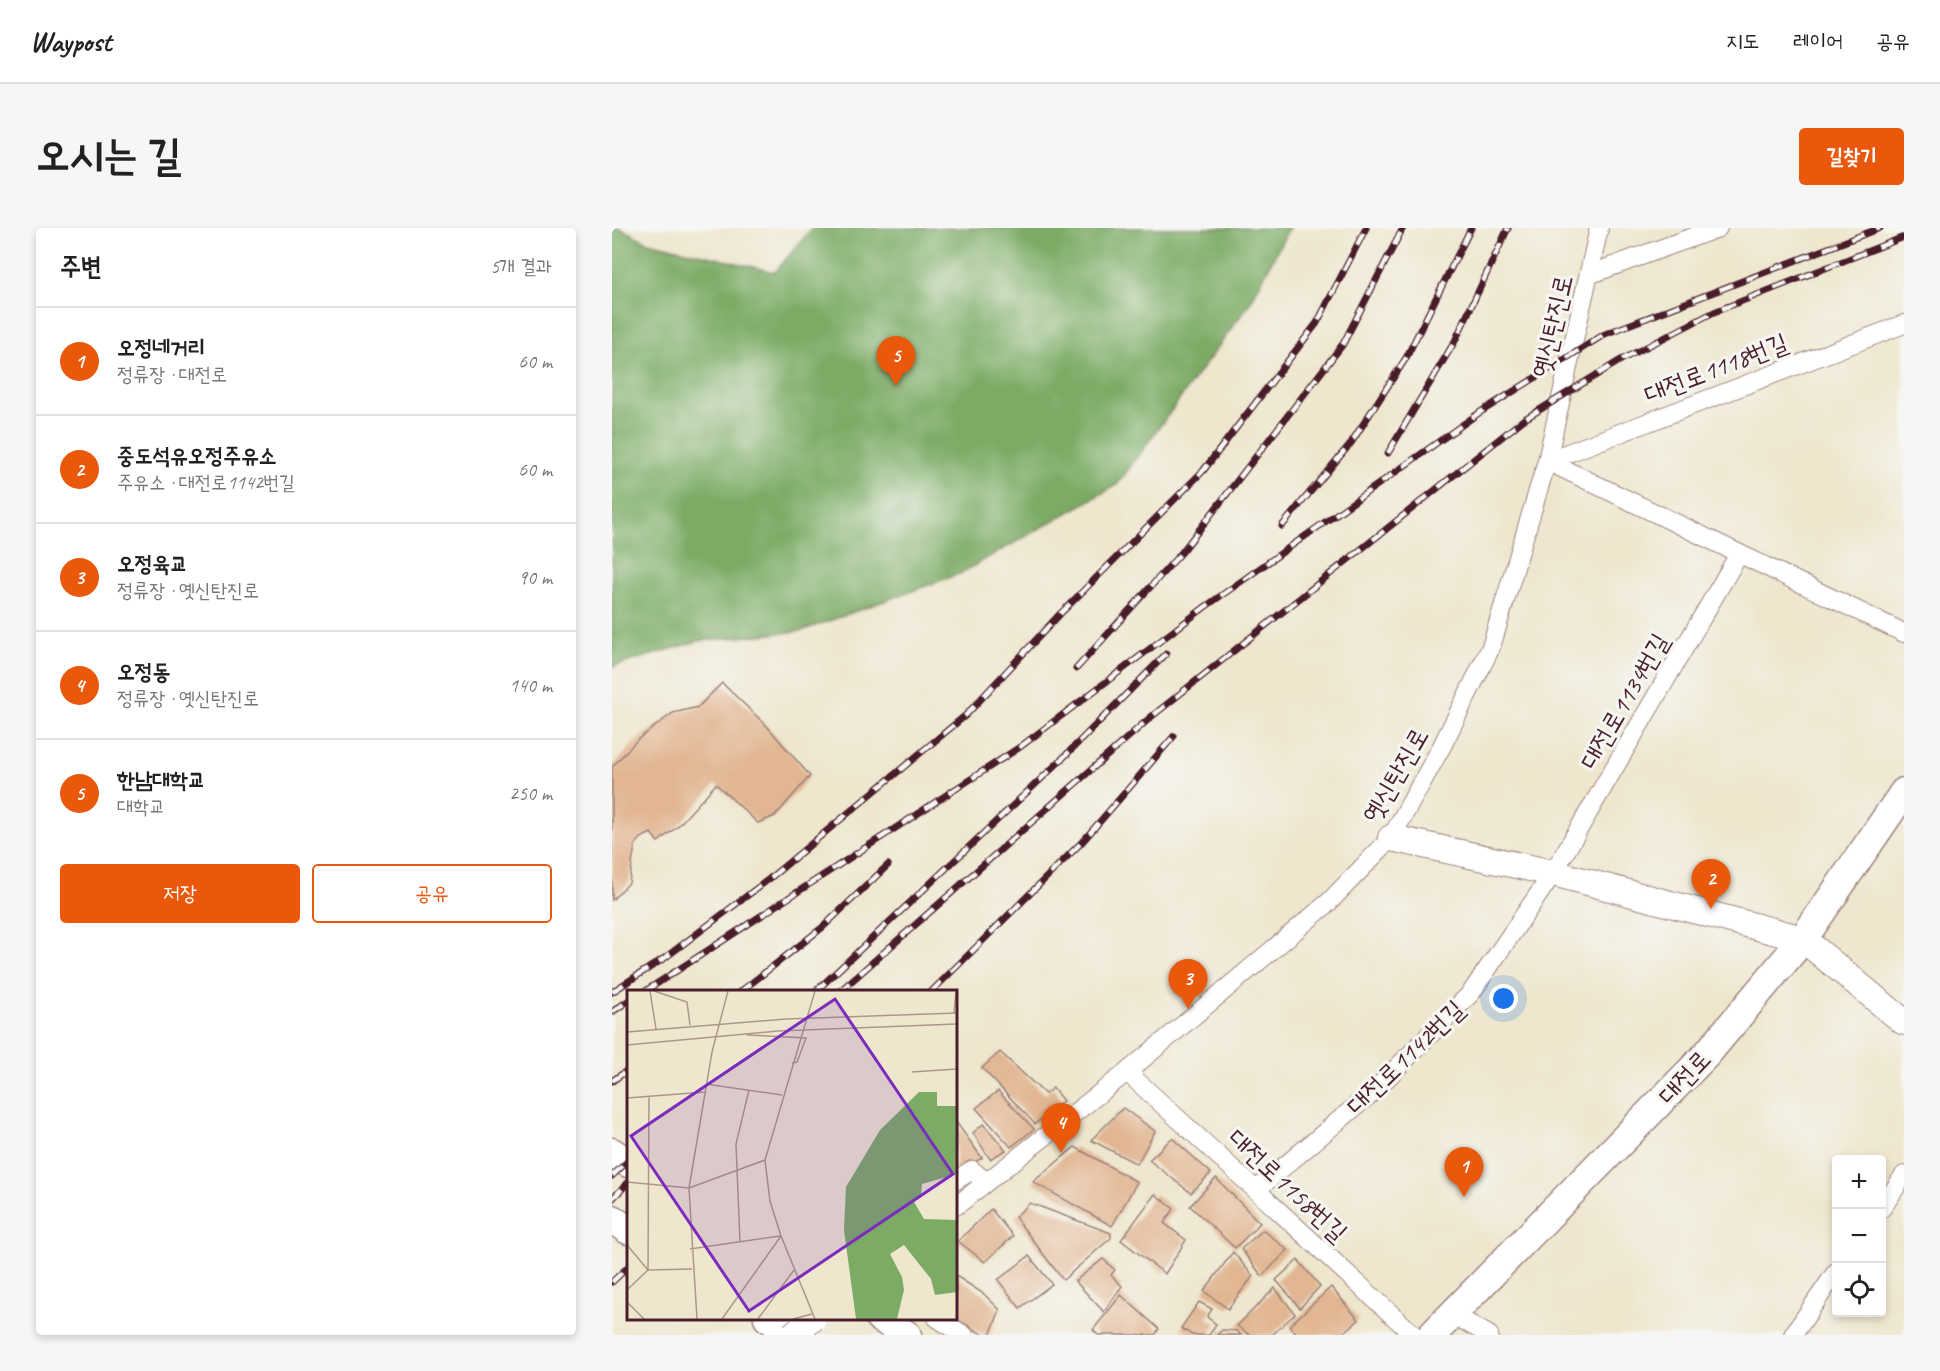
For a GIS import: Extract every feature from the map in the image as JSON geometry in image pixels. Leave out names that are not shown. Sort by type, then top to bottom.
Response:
[{"type":"main road","name":"대전로","points":[[1432,1335],[1706,1055],[1803,939],[1904,792]]},
{"type":"main road","points":[[612,1152],[627,1162]]},
{"type":"main road","points":[[612,1219],[627,1229]]},
{"type":"main road","points":[[771,1320],[793,1335]]},
{"type":"main road","points":[[883,1320],[907,1335]]},
{"type":"street","name":"옛신탄진로","points":[[957,1205],[1127,1072],[1328,903],[1391,838],[1442,746],[1491,646],[1547,461],[1599,228]]},
{"type":"street","points":[[1590,274],[1718,228]]},
{"type":"street","name":"대전로1118번길","points":[[1547,461],[1904,324]]},
{"type":"street","points":[[1547,461],[1904,633]]},
{"type":"street","name":"대전로1134번길","points":[[1553,873],[1739,554]]},
{"type":"street","points":[[1391,838],[1553,873],[1803,939],[1904,1022]]},
{"type":"street","name":"대전로1142번길","points":[[1256,1190],[1374,1091],[1471,993],[1553,873]]},
{"type":"street","name":"대전로1158번길","points":[[1127,1072],[1414,1335]]},
{"type":"street","points":[[957,1179],[972,1170],[986,1182]]},
{"type":"street","points":[[1886,1201],[1904,1175]]},
{"type":"street","points":[[1793,1335],[1832,1278]]},
{"type":"street","points":[[1452,1314],[1489,1335]]},
{"type":"street","points":[[793,1335],[811,1320]]},
{"type":"street","points":[[940,1320],[964,1335]]},
{"type":"green space","points":[[612,228],[619,228],[648,242],[775,272],[812,228],[1289,228],[1250,303],[1117,485],[959,574],[801,631],[698,641],[612,667]]},
{"type":"building","points":[[722,683],[767,726],[810,776],[775,816],[758,823],[716,784],[678,826],[658,842],[651,833],[641,838],[635,845],[629,883],[612,900],[612,767],[637,740],[673,713],[698,707]]},
{"type":"building","points":[[1000,1052],[1045,1094],[1053,1088],[1063,1101],[1035,1124],[982,1068]]},
{"type":"building","points":[[998,1091],[1034,1129],[1011,1147],[976,1108]]},
{"type":"building","points":[[1123,1108],[1155,1131],[1137,1164],[1091,1140]]},
{"type":"building","points":[[957,1123],[982,1158],[957,1171]]},
{"type":"building","points":[[983,1124],[1006,1150],[990,1159],[973,1133]]},
{"type":"building","points":[[1172,1138],[1211,1173],[1191,1193],[1149,1160]]},
{"type":"building","points":[[1075,1147],[1137,1182],[1112,1226],[1033,1182]]},
{"type":"building","points":[[1216,1178],[1260,1223],[1235,1248],[1190,1206]]},
{"type":"building","points":[[1155,1194],[1174,1209],[1164,1223],[1186,1240],[1165,1274],[1121,1240]]},
{"type":"building","points":[[1030,1203],[1111,1233],[1111,1238],[1063,1280],[1015,1217]]},
{"type":"building","points":[[991,1209],[1013,1236],[985,1262],[958,1241]]},
{"type":"building","points":[[1263,1230],[1288,1250],[1262,1276],[1241,1249]]},
{"type":"building","points":[[1233,1252],[1253,1276],[1228,1309],[1204,1291]]},
{"type":"building","points":[[1029,1256],[1052,1284],[1020,1308],[998,1280]]},
{"type":"building","points":[[1103,1259],[1115,1270],[1111,1275],[1122,1286],[1104,1312],[1075,1281]]},
{"type":"building","points":[[1298,1260],[1320,1286],[1300,1308],[1276,1280]]},
{"type":"building","points":[[957,1277],[984,1294],[1000,1310],[990,1335],[984,1335],[957,1320]]},
{"type":"building","points":[[1331,1287],[1359,1320],[1341,1335],[1299,1335],[1289,1326]]},
{"type":"building","points":[[1275,1288],[1295,1314],[1272,1335],[1250,1335],[1237,1326]]},
{"type":"building","points":[[1121,1295],[1159,1329],[1155,1335],[1098,1335],[1093,1330]]},
{"type":"building","points":[[1199,1302],[1212,1309],[1207,1317],[1216,1324],[1209,1335],[1192,1335],[1181,1328]]},
{"type":"building","points":[[1222,1330],[1237,1331],[1241,1335],[1217,1335]]},
{"type":"railway","points":[[612,992],[666,957],[769,879],[966,715],[1060,614],[1203,471],[1317,323],[1366,228]]},
{"type":"railway","points":[[1076,669],[1182,552],[1343,344],[1403,228]]},
{"type":"railway","points":[[1282,526],[1351,443],[1406,358],[1471,228]]},
{"type":"railway","points":[[1388,453],[1455,341],[1508,228]]},
{"type":"railway","points":[[647,990],[1020,747],[1205,607],[1479,413],[1605,334],[1880,228]]},
{"type":"railway","points":[[841,990],[1151,717],[1523,420],[1621,360],[1714,312],[1904,237]]},
{"type":"railway","points":[[817,990],[1059,762],[1166,654]]},
{"type":"railway","points":[[933,990],[1083,841],[1174,736]]},
{"type":"railway","points":[[743,990],[823,927],[888,865]]},
{"type":"railway","points":[[612,1012],[627,1002]]},
{"type":"railway","points":[[612,1081],[627,1071]]},
{"type":"railway","points":[[612,1176],[627,1162]]},
{"type":"railway","points":[[612,1199],[627,1184]]},
{"type":"railway","points":[[612,1282],[627,1268]]},
{"type":"place","name":"한남대학교","points":[[896,386]]},
{"type":"place","name":"중도석유오정주유소","points":[[1711,909]]},
{"type":"place","name":"오정육교","points":[[1188,1009]]},
{"type":"place","name":"오정동","points":[[1061,1153]]},
{"type":"place","name":"오정네거리","points":[[1464,1197]]}]
